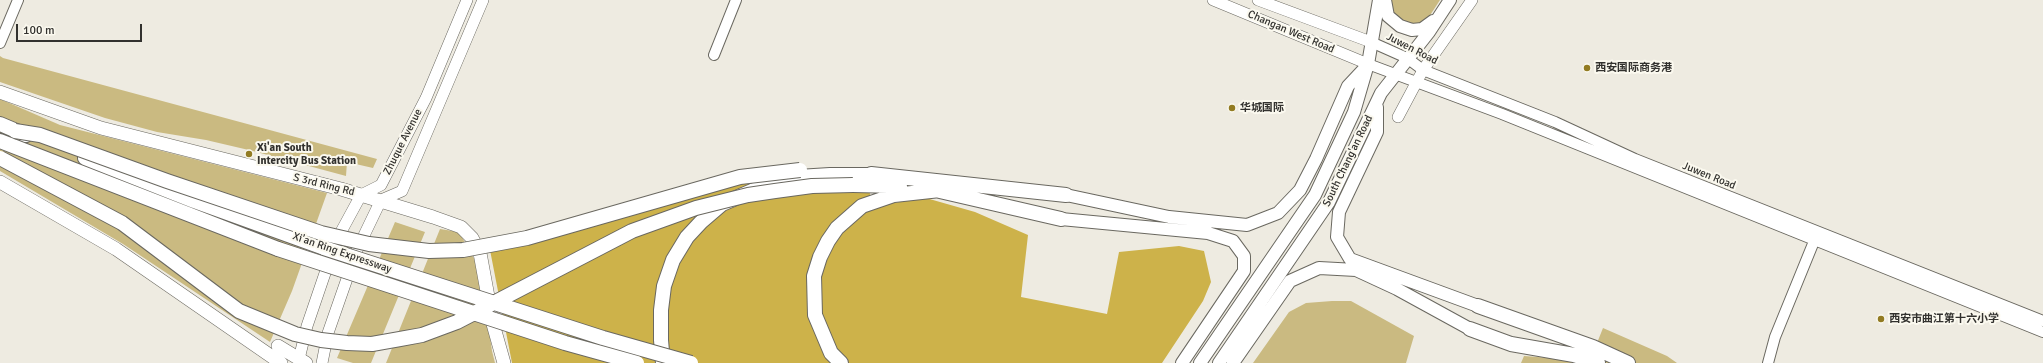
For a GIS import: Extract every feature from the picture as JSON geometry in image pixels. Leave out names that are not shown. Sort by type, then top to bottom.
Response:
[{"type":"highway","name":"S 3rd Ring Rd","points":[[0,92],[101,128],[361,194],[461,228],[472,238],[482,260],[493,324],[504,363]]},
{"type":"highway","name":"Xi'an Ring Expressway","points":[[0,124],[194,201],[324,248],[603,338],[691,363]]},
{"type":"highway","points":[[15,131],[40,135],[167,181],[321,233],[370,244],[429,251],[463,250],[527,238],[740,177],[800,170],[837,169],[879,175],[1066,195]]},
{"type":"highway","name":"Xi'an Ring Expressway","points":[[0,141],[84,175],[278,248],[565,343],[637,363]]},
{"type":"highway","points":[[0,158],[122,223],[240,311],[295,334],[321,340],[347,343],[372,344],[422,335],[457,322],[632,231],[696,208],[748,195],[812,186],[886,185],[940,190],[1061,219]]},
{"type":"highway","points":[[663,363],[660,340],[661,310],[664,286],[673,260],[687,237],[701,222],[722,204],[782,178],[830,175],[879,175]]},
{"type":"highway","points":[[0,182],[116,249],[281,363]]},
{"type":"highway","points":[[841,363],[831,353],[814,315],[814,276],[820,257],[837,228],[862,206],[894,195],[940,190]]},
{"type":"highway","points":[[1478,306],[1593,347],[1628,363]]},
{"type":"highway","points":[[1470,329],[1510,344],[1574,355],[1598,363]]},
{"type":"highway","points":[[278,346],[302,362]]},
{"type":"main road","name":"Zhuque Avenue","points":[[361,194],[381,185],[426,98],[467,0]]},
{"type":"main road","name":"Zhuque Avenue","points":[[381,200],[402,191],[483,0]]},
{"type":"main road","name":"Changan West Road","points":[[1214,0],[1368,64]]},
{"type":"main road","name":"Changan West Road","points":[[1258,0],[1371,42]]},
{"type":"main road","points":[[1200,363],[1315,195],[1354,112],[1368,64],[1379,0]]},
{"type":"main road","points":[[1385,0],[1387,12],[1391,19],[1400,26],[1412,30],[1422,29],[1427,26],[1443,11]]},
{"type":"main road","name":"South Chang'an Road","points":[[1219,363],[1329,202],[1381,92],[1429,32],[1450,0]]},
{"type":"main road","points":[[1398,117],[1416,81],[1472,0]]},
{"type":"main road","points":[[1066,195],[1169,217],[1247,225],[1278,213],[1300,190],[1316,159],[1348,86],[1368,64]]},
{"type":"main road","points":[[1377,102],[1377,132],[1339,212],[1337,237],[1350,259],[1478,306]]},
{"type":"main road","points":[[302,362],[307,326],[323,276],[336,241],[361,194]]},
{"type":"main road","points":[[322,363],[328,333],[344,284],[357,250],[381,200]]},
{"type":"main road","points":[[1061,219],[1208,234],[1233,241],[1244,256],[1244,271],[1182,363]]},
{"type":"main road","points":[[1233,363],[1290,281],[1319,268],[1356,270],[1397,289],[1470,329]]},
{"type":"street","points":[[0,43],[18,0]]},
{"type":"street","points":[[714,55],[736,0]]},
{"type":"street","name":"Juwen Road","points":[[1371,42],[1407,58],[1423,70],[1555,122],[1635,159],[2043,332]]},
{"type":"street","name":"Juwen Road","points":[[1368,64],[1416,81],[1816,236],[2043,321]]},
{"type":"street","points":[[1768,363],[1775,337],[1816,236]]},
{"type":"shaded area","points":[[1391,0],[1440,0],[1427,20],[1420,26],[1396,20],[1390,5]]},
{"type":"shaded area","points":[[0,56],[377,159],[373,168],[347,162],[346,176],[253,151],[206,140],[157,132],[105,118],[0,82]]},
{"type":"shaded area","points":[[0,99],[60,125],[327,193],[292,291],[270,342],[123,244],[0,171]]},
{"type":"shaded area","points":[[737,182],[869,190],[873,206],[926,198],[975,212],[1028,235],[1021,297],[1107,314],[1119,252],[1179,246],[1204,251],[1211,282],[1203,301],[1162,363],[512,363],[490,250]]},
{"type":"shaded area","points":[[395,222],[425,232],[371,363],[353,363],[337,358]]},
{"type":"shaded area","points":[[440,229],[459,232],[481,271],[495,363],[386,363]]},
{"type":"shaded area","points":[[1351,301],[1414,336],[1406,363],[1253,363],[1289,312],[1306,303]]},
{"type":"shaded area","points":[[1603,328],[1667,356],[1677,363],[1589,363]]},
{"type":"shaded area","points":[[1524,356],[1563,359],[1578,363],[1521,363]]},
{"type":"place","name":"西安国际商务港","points":[[1587,68]]},
{"type":"place","name":"华城国际","points":[[1232,108]]},
{"type":"place","name":"Xi'an South Intercity Bus Station","points":[[249,154]]},
{"type":"place","name":"西安市曲江第十六小学","points":[[1881,319]]}]
